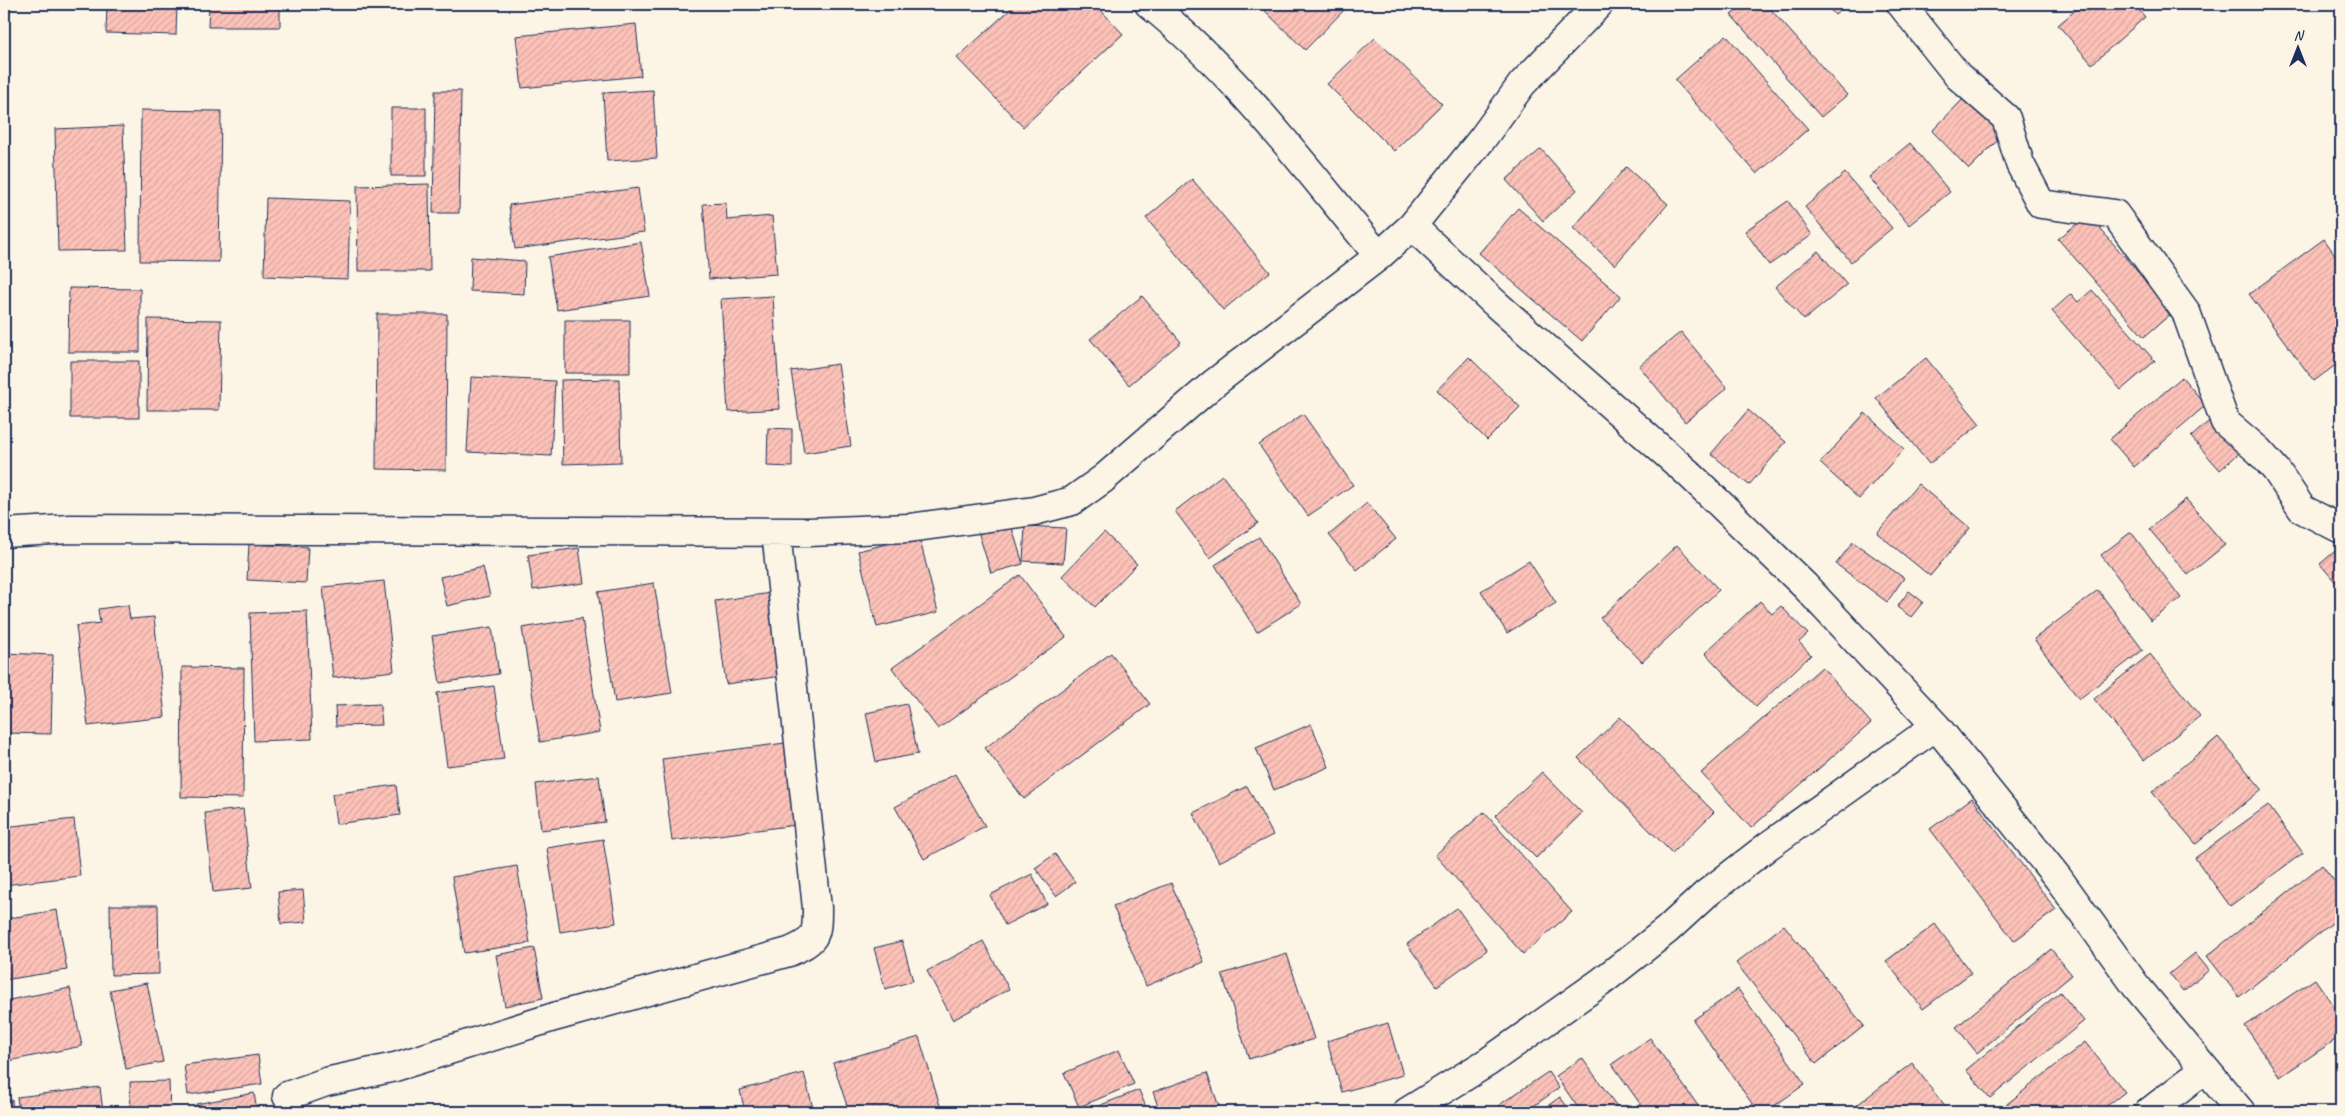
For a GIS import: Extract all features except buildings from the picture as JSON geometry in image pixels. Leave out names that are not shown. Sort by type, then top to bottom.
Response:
[{"type":"street","points":[[1149,4],[1207,54],[1262,116],[1379,256]]},
{"type":"street","points":[[4,533],[70,529],[776,532],[909,528],[1034,511],[1072,501],[1103,479],[1213,384],[1379,256],[1412,226],[1482,139],[1522,84],[1598,4]]},
{"type":"street","points":[[1901,4],[1958,76],[2006,118],[2020,164],[2042,204],[2115,214],[2186,312],[2225,422],[2259,451],[2276,470],[2302,510],[2341,530]]},
{"type":"street","points":[[1412,226],[1497,305],[1688,473],[1806,586],[1936,726],[2058,878],[2136,986],[2241,1112]]},
{"type":"street","points":[[287,1096],[326,1082],[395,1067],[554,1016],[789,952],[809,943],[817,931],[817,908],[776,532]]},
{"type":"street","points":[[1407,1112],[1488,1062],[1602,982],[1667,930],[1706,894],[1768,846],[1936,726]]},
{"type":"street","points":[[2149,1112],[2205,1069]]}]
